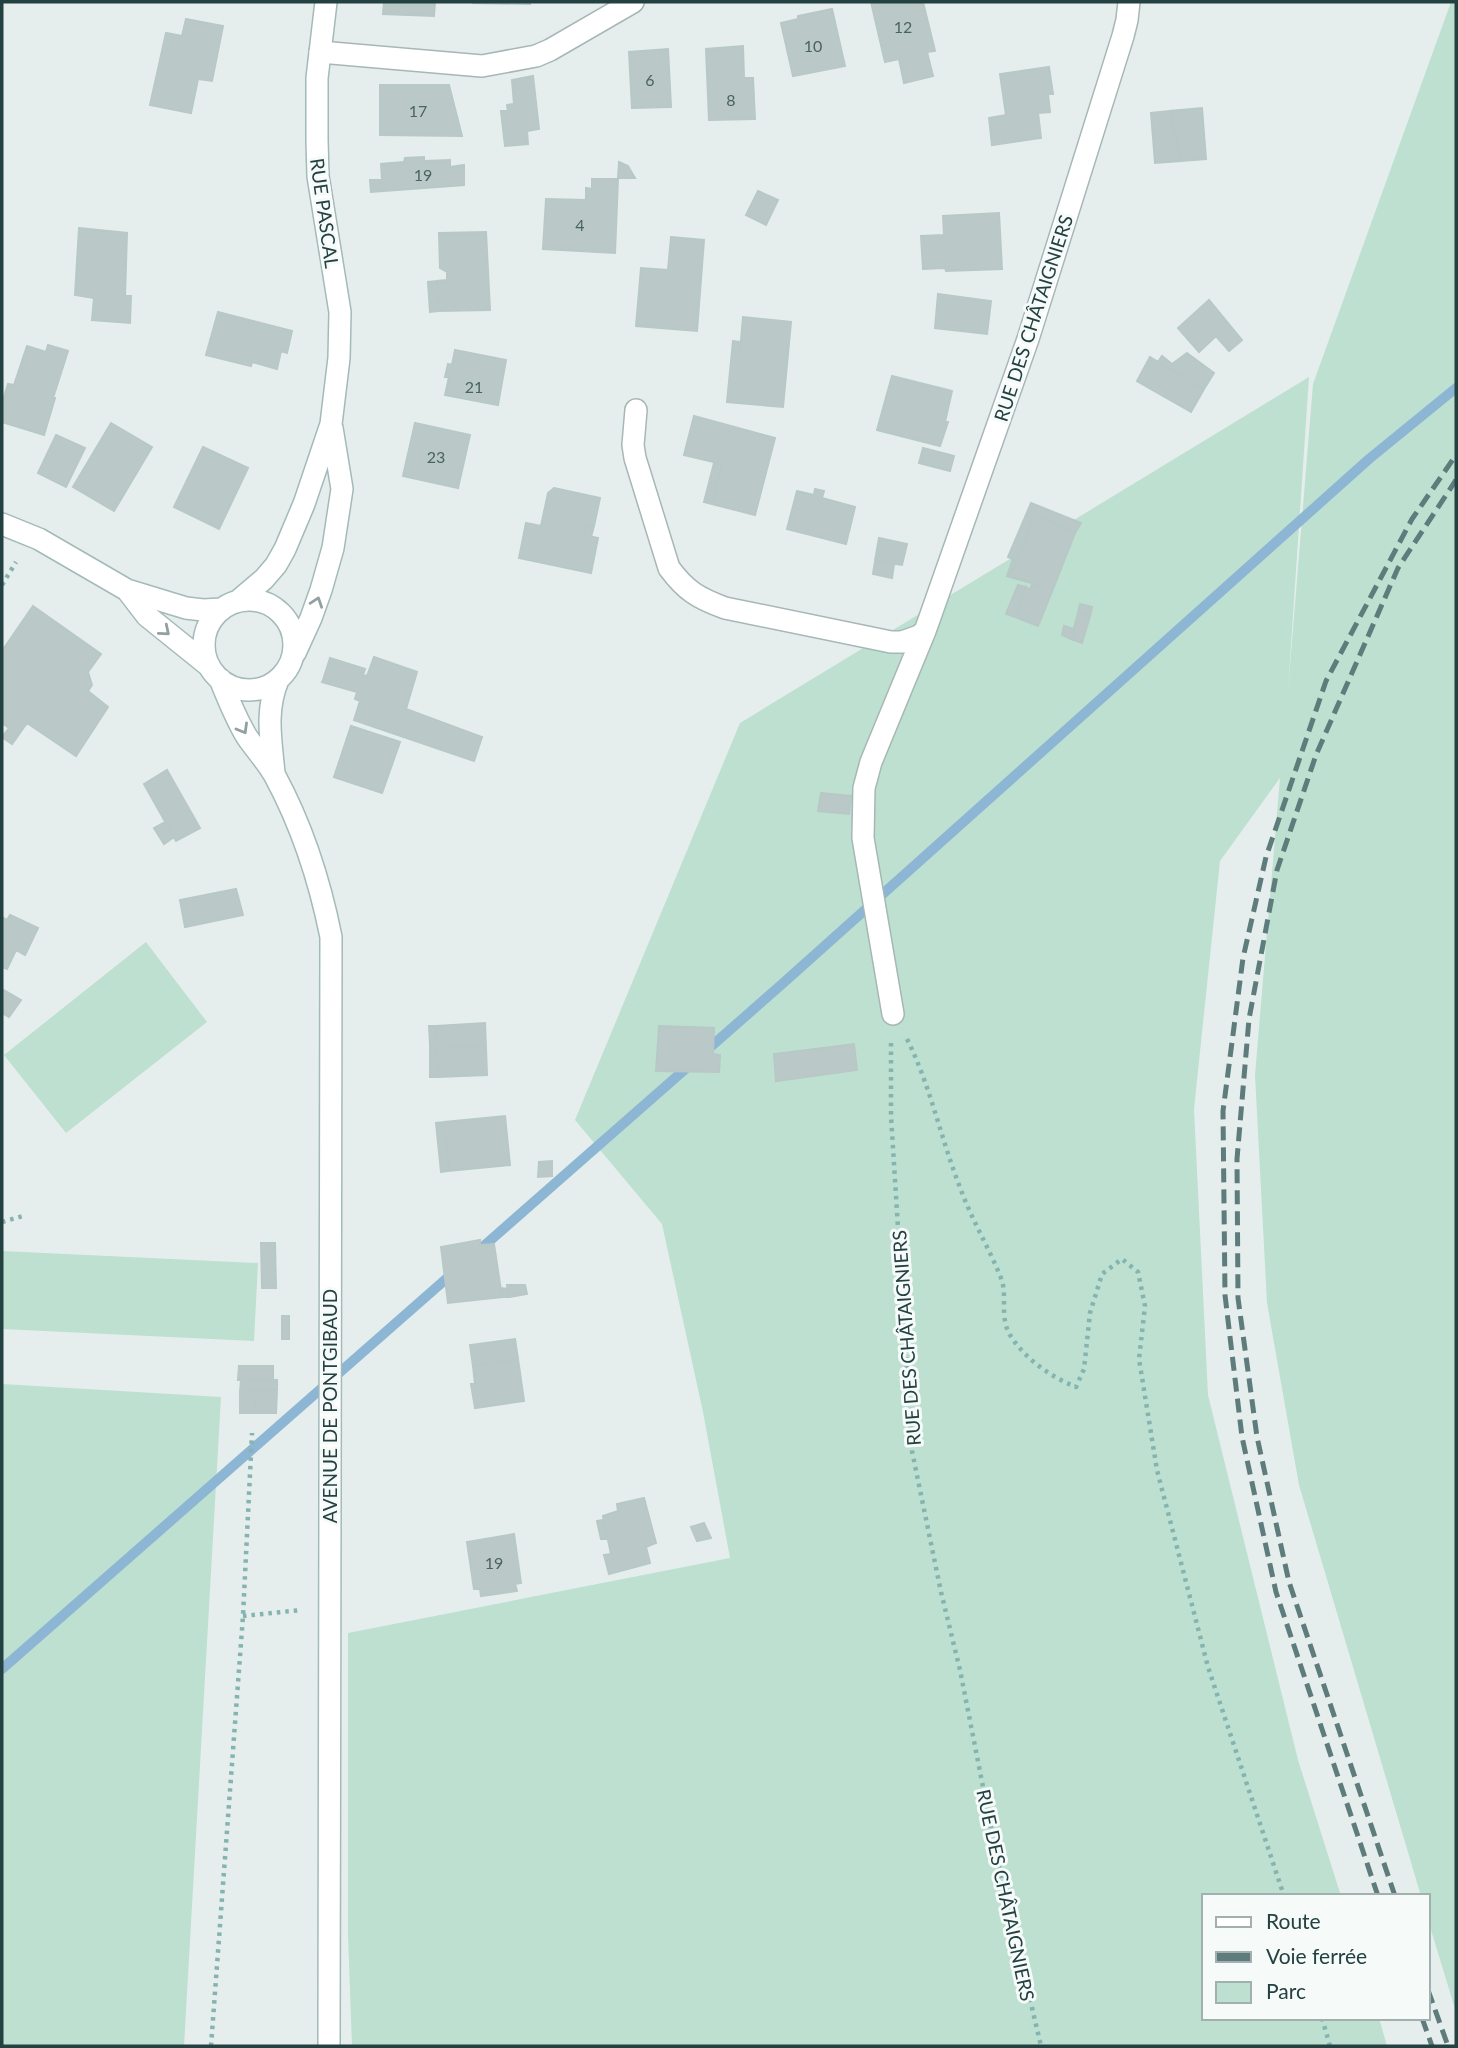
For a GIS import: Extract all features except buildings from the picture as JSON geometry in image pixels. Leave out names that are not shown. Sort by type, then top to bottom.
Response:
[{"type":"main road","name":"RUE PASCAL","points":[[230,605],[264,579],[285,549],[304,504],[331,424],[339,358],[340,312],[318,176],[316,104],[326,2]]},
{"type":"main road","points":[[320,52],[482,66],[536,56],[633,2]]},
{"type":"main road","name":"RUE DES CHÂTAIGNIERS","points":[[893,1014],[863,838],[864,788],[870,762],[925,631],[1032,326],[1123,36],[1129,2]]},
{"type":"main road","points":[[636,410],[633,445],[635,458],[669,568],[691,593],[724,608],[876,640],[902,642],[925,631]]},
{"type":"main road","name":"RUE PASCAL","points":[[284,672],[311,618],[332,548],[342,489],[331,424]]},
{"type":"main road","points":[[2,524],[39,539],[127,590],[186,608],[203,610],[251,600],[263,603],[284,617],[294,640],[293,652],[284,672],[264,687],[248,690],[233,687],[147,615],[127,590]]},
{"type":"main road","points":[[214,673],[204,652],[205,635],[211,620],[230,605]]},
{"type":"main road","name":"AVENUE DE PONTGIBAUD","points":[[275,775],[270,721],[271,698],[284,672]]},
{"type":"main road","name":"AVENUE DE PONTGIBAUD","points":[[214,673],[246,734],[275,775],[317,878],[331,937],[329,2046]]},
{"type":"path","points":[[893,1014],[918,1061],[961,1190],[1002,1280],[1003,1318],[1010,1334],[1024,1351],[1054,1378],[1076,1387],[1084,1368],[1090,1313],[1102,1274],[1122,1259],[1138,1272],[1145,1306],[1139,1359],[1157,1470],[1208,1667],[1283,1894]]},
{"type":"path","name":"RUE DES CHÂTAIGNIERS","points":[[893,1014],[891,1116],[912,1451],[960,1670],[998,1863],[1041,2046]]},
{"type":"path","points":[[2,1222],[23,1216]]},
{"type":"path","points":[[211,2046],[243,1616],[252,1433]]},
{"type":"path","points":[[243,1616],[330,1606]]},
{"type":"path","points":[[1323,2020],[1330,2046]]},
{"type":"green space","points":[[1451,2],[1456,2],[1456,2012],[1430,1927],[1430,1894],[1420,1894],[1299,1485],[1267,1303],[1255,1075],[1280,778],[1220,861],[1194,1109],[1208,1395],[1298,1760],[1340,1894],[1202,1894],[1202,2020],[1380,2020],[1387,2046],[352,2046],[348,1935],[348,1633],[730,1558],[703,1412],[662,1224],[575,1120],[740,723],[1309,377],[1288,690],[1313,384]]},
{"type":"green space","points":[[146,942],[207,1022],[66,1133],[4,1055]]},
{"type":"green space","points":[[2,1251],[258,1263],[254,1341],[2,1329]]},
{"type":"green space","points":[[2,1384],[221,1397],[184,2046],[2,2046]]},
{"type":"waterway","points":[[477,1252],[781,985],[1369,459],[1456,388]]},
{"type":"waterway","points":[[2,1669],[454,1272]]},
{"type":"railway","points":[[1377,1894],[1276,1592],[1242,1437],[1225,1295],[1223,1111],[1243,958],[1266,857],[1326,681],[1412,519],[1456,455]]},
{"type":"railway","points":[[1394,1894],[1289,1582],[1257,1437],[1238,1298],[1237,1159],[1249,1019],[1277,870],[1316,755],[1398,568],[1456,480]]},
{"type":"railway","points":[[1430,1996],[1448,2046]]},
{"type":"railway","points":[[1423,2020],[1432,2046]]}]
